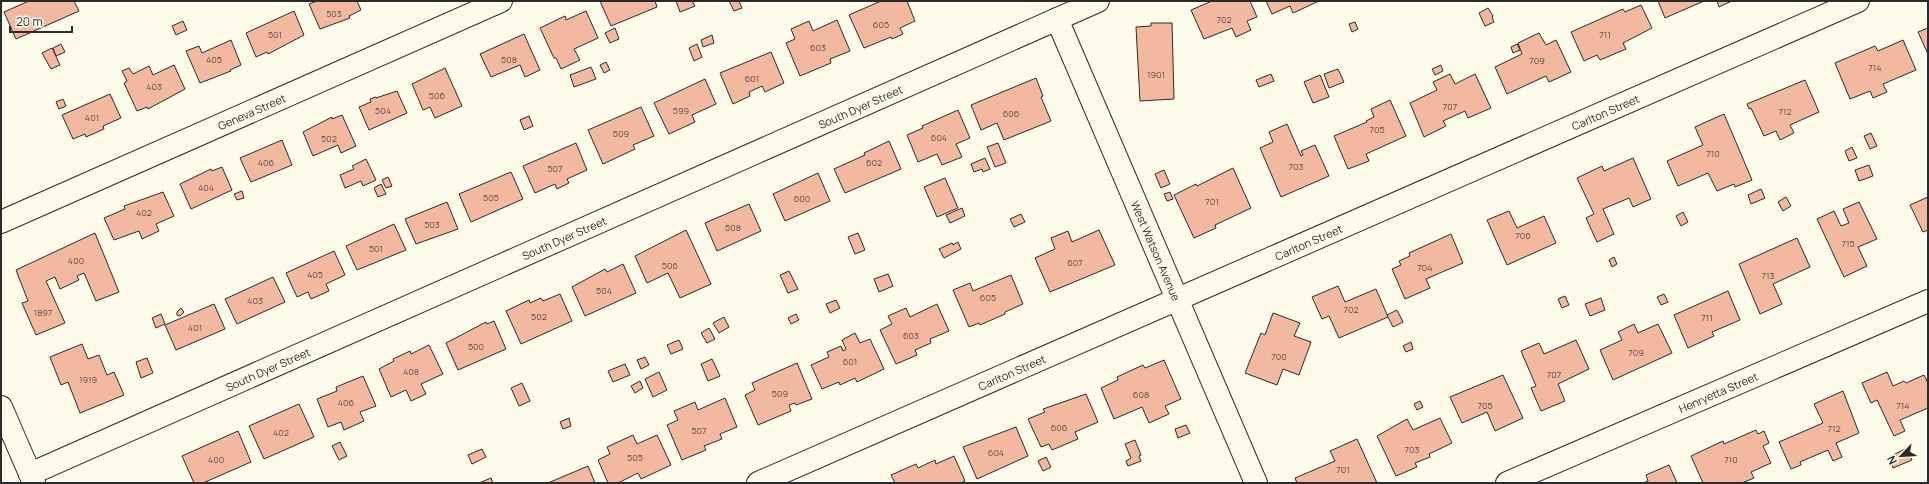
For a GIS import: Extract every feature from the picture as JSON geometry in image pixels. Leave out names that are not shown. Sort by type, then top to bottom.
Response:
[{"type":"street","name":"Geneva Street","points":[[1,222],[501,1]]},
{"type":"street","name":"South Dyer Street","points":[[32,478],[1098,1]]},
{"type":"street","name":"Carlton Street","points":[[758,483],[1858,1]]},
{"type":"street","name":"West Watson Avenue","points":[[1057,19],[1256,483]]},
{"type":"street","name":"Henryetta Street","points":[[1507,483],[1928,301]]},
{"type":"street","points":[[1,407],[32,478]]},
{"type":"building","points":[[29,1],[74,1],[79,11],[16,39],[4,12]]},
{"type":"building","points":[[317,1],[357,1],[361,10],[349,16],[350,18],[320,29],[309,4]]},
{"type":"building","points":[[600,1],[655,1],[657,7],[611,26]]},
{"type":"building","points":[[676,1],[692,1],[695,6],[680,12]]},
{"type":"building","points":[[729,1],[739,1],[742,8],[734,11]]},
{"type":"building","points":[[881,1],[907,1],[915,21],[900,28],[903,34],[892,39],[891,37],[864,48],[849,15]]},
{"type":"building","points":[[1212,1],[1250,1],[1257,17],[1247,21],[1251,30],[1236,37],[1232,28],[1204,39],[1191,10]]},
{"type":"building","points":[[1266,1],[1319,1],[1293,13],[1290,6],[1272,14]]},
{"type":"building","points":[[1658,1],[1704,1],[1665,18]]},
{"type":"building","points":[[1717,1],[1732,1],[1719,7]]},
{"type":"building","points":[[1641,5],[1652,28],[1623,43],[1626,49],[1600,60],[1597,55],[1584,61],[1571,32],[1623,9],[1625,12]]},
{"type":"building","points":[[1488,8],[1493,16],[1494,22],[1485,26],[1479,13]]},
{"type":"building","points":[[294,11],[304,35],[268,54],[267,52],[256,57],[246,33]]},
{"type":"building","points":[[586,11],[598,38],[574,49],[580,60],[561,69],[556,58],[554,58],[540,28],[565,16],[566,20]]},
{"type":"building","points":[[837,20],[850,51],[830,59],[831,63],[800,76],[786,43],[795,39],[791,29],[809,21],[813,31]]},
{"type":"building","points":[[183,21],[187,30],[176,35],[172,26]]},
{"type":"building","points":[[1355,22],[1358,29],[1352,32],[1349,24]]},
{"type":"building","points":[[1151,23],[1172,23],[1174,99],[1140,101],[1136,27],[1151,26]]},
{"type":"building","points":[[615,28],[619,39],[610,43],[605,33]]},
{"type":"building","points":[[1928,28],[1928,54],[1918,32]]},
{"type":"building","points":[[1539,33],[1546,45],[1556,40],[1571,72],[1549,82],[1546,76],[1507,94],[1495,67],[1522,54],[1518,43]]},
{"type":"building","points":[[524,34],[540,70],[525,77],[520,65],[491,77],[480,54]]},
{"type":"building","points":[[712,35],[714,43],[703,47],[701,40]]},
{"type":"building","points":[[231,40],[241,65],[230,70],[231,71],[200,83],[186,51],[199,46],[202,53]]},
{"type":"building","points":[[1903,40],[1916,70],[1883,84],[1887,92],[1873,98],[1870,91],[1850,99],[1835,63],[1875,46],[1878,51]]},
{"type":"building","points":[[61,44],[65,52],[56,56],[53,48]]},
{"type":"building","points":[[697,44],[702,57],[694,61],[689,48]]},
{"type":"building","points":[[1517,44],[1520,50],[1513,53],[1511,47]]},
{"type":"building","points":[[52,48],[60,65],[51,69],[42,53]]},
{"type":"building","points":[[771,52],[784,83],[765,92],[762,86],[749,92],[750,96],[733,104],[720,73]]},
{"type":"building","points":[[606,62],[610,70],[604,73],[600,65]]},
{"type":"building","points":[[174,65],[185,89],[148,109],[147,107],[137,111],[124,83],[127,81],[122,71],[129,68],[133,74],[149,66],[153,75]]},
{"type":"building","points":[[1441,65],[1443,71],[1435,75],[1432,69]]},
{"type":"building","points":[[591,67],[596,79],[574,87],[570,75]]},
{"type":"building","points":[[445,68],[462,106],[435,118],[430,107],[423,110],[412,84]]},
{"type":"building","points":[[1338,69],[1344,82],[1329,88],[1324,74]]},
{"type":"building","points":[[1271,74],[1274,81],[1259,87],[1256,80]]},
{"type":"building","points":[[1450,74],[1455,84],[1475,74],[1491,108],[1468,118],[1465,111],[1443,121],[1446,126],[1424,137],[1410,103],[1437,90],[1433,82]]},
{"type":"building","points":[[1320,75],[1329,97],[1313,103],[1304,82]]},
{"type":"building","points":[[1036,78],[1043,96],[1041,97],[1051,121],[1004,140],[997,123],[981,130],[971,105]]},
{"type":"building","points":[[705,79],[716,104],[692,115],[695,122],[669,134],[654,103]]},
{"type":"building","points":[[1805,80],[1819,112],[1790,125],[1794,133],[1780,140],[1776,131],[1764,136],[1751,108],[1749,109],[1747,104]]},
{"type":"building","points":[[397,91],[407,113],[369,130],[359,107],[371,102],[370,99]]},
{"type":"building","points":[[110,94],[121,118],[103,126],[104,129],[86,137],[85,134],[73,139],[62,115]]},
{"type":"building","points":[[63,99],[66,106],[59,109],[56,102]]},
{"type":"building","points":[[1390,100],[1406,136],[1366,154],[1369,161],[1348,169],[1334,136],[1367,122],[1366,121],[1374,117],[1371,109]]},
{"type":"building","points":[[641,107],[654,136],[633,145],[635,149],[603,164],[588,130]]},
{"type":"building","points":[[958,110],[970,138],[956,144],[962,157],[942,165],[937,154],[918,162],[907,135],[923,128],[922,126]]},
{"type":"building","points":[[1724,114],[1752,180],[1735,187],[1734,184],[1717,191],[1708,173],[1678,186],[1667,161],[1703,145],[1695,127]]},
{"type":"building","points":[[342,115],[356,146],[341,153],[338,145],[313,156],[303,132],[332,117],[332,119]]},
{"type":"building","points":[[529,116],[533,126],[524,130],[520,120]]},
{"type":"building","points":[[1287,124],[1301,156],[1303,155],[1301,151],[1315,145],[1329,176],[1281,197],[1260,148],[1273,142],[1269,132]]},
{"type":"building","points":[[1871,133],[1877,146],[1870,149],[1864,136]]},
{"type":"building","points":[[282,140],[292,165],[251,182],[240,158]]},
{"type":"building","points":[[889,141],[901,169],[845,193],[834,169],[865,155],[864,153]]},
{"type":"building","points":[[576,143],[587,170],[567,179],[569,183],[557,189],[555,184],[535,193],[523,166]]},
{"type":"building","points":[[998,143],[1006,163],[995,167],[987,147]]},
{"type":"building","points":[[1852,147],[1857,158],[1849,161],[1845,151]]},
{"type":"building","points":[[985,158],[990,169],[983,172],[982,169],[974,172],[971,164]]},
{"type":"building","points":[[1633,158],[1651,199],[1633,207],[1629,198],[1603,209],[1614,234],[1597,242],[1586,218],[1594,214],[1577,178],[1602,166],[1604,171]]},
{"type":"building","points":[[366,159],[376,180],[363,186],[361,181],[345,188],[340,175],[354,169],[352,166]]},
{"type":"building","points":[[1869,165],[1873,176],[1859,181],[1855,170]]},
{"type":"building","points":[[222,167],[232,190],[191,209],[180,184],[211,169],[212,171]]},
{"type":"building","points":[[1233,168],[1251,208],[1215,225],[1216,228],[1194,238],[1174,195],[1196,184],[1197,186]]},
{"type":"building","points":[[1164,170],[1170,184],[1161,188],[1155,174]]},
{"type":"building","points":[[511,172],[523,199],[471,222],[459,194]]},
{"type":"building","points":[[818,173],[830,201],[785,221],[773,194]]},
{"type":"building","points":[[388,177],[392,186],[386,188],[382,180]]},
{"type":"building","points":[[945,178],[958,208],[937,217],[924,187]]},
{"type":"building","points":[[381,184],[386,194],[378,197],[374,188]]},
{"type":"building","points":[[1761,189],[1765,198],[1751,204],[1748,195]]},
{"type":"building","points":[[242,191],[244,198],[237,200],[234,194]]},
{"type":"building","points":[[163,192],[174,216],[156,224],[159,231],[142,239],[139,231],[114,240],[104,218],[125,209],[124,206]]},
{"type":"building","points":[[1170,192],[1173,199],[1167,201],[1164,194]]},
{"type":"building","points":[[1786,197],[1791,206],[1783,211],[1778,202]]},
{"type":"building","points":[[1928,197],[1928,230],[1923,232],[1910,205]]},
{"type":"building","points":[[447,202],[458,229],[416,244],[405,219]]},
{"type":"building","points":[[1859,202],[1877,239],[1858,247],[1867,266],[1844,277],[1817,219],[1834,211],[1841,226],[1849,223],[1843,209]]},
{"type":"building","points":[[749,204],[761,231],[717,251],[705,223]]},
{"type":"building","points":[[962,208],[965,216],[950,223],[946,215]]},
{"type":"building","points":[[1509,211],[1517,228],[1544,216],[1556,243],[1507,265],[1487,220]]},
{"type":"building","points":[[1683,212],[1688,222],[1681,226],[1676,216]]},
{"type":"building","points":[[1021,214],[1025,222],[1014,227],[1010,219]]},
{"type":"building","points":[[394,224],[406,250],[357,270],[346,246]]},
{"type":"building","points":[[686,230],[711,284],[680,298],[668,273],[647,283],[635,256]]},
{"type":"building","points":[[1099,230],[1115,265],[1050,292],[1035,258],[1055,249],[1051,238],[1068,231],[1072,242]]},
{"type":"building","points":[[95,233],[119,292],[96,301],[84,273],[77,276],[79,280],[60,289],[55,277],[46,281],[65,323],[36,335],[22,303],[28,301],[16,270]]},
{"type":"building","points":[[858,233],[865,250],[855,254],[848,237]]},
{"type":"building","points":[[1451,234],[1463,263],[1426,279],[1430,288],[1405,299],[1392,269],[1401,265],[1399,261],[1410,256],[1409,253]]},
{"type":"building","points":[[1797,238],[1810,267],[1773,284],[1782,304],[1760,314],[1739,264]]},
{"type":"building","points":[[958,242],[961,249],[944,258],[939,249]]},
{"type":"building","points":[[334,251],[345,275],[326,284],[329,291],[311,299],[308,292],[297,297],[286,273]]},
{"type":"building","points":[[1614,257],[1617,264],[1612,267],[1609,260]]},
{"type":"building","points":[[623,264],[636,293],[585,316],[572,287],[605,269],[607,272]]},
{"type":"building","points":[[789,271],[798,289],[788,293],[780,275]]},
{"type":"building","points":[[888,274],[893,286],[879,292],[874,279]]},
{"type":"building","points":[[1011,275],[1023,304],[980,325],[979,323],[969,327],[953,290],[970,283],[973,291]]},
{"type":"building","points":[[273,277],[285,302],[237,324],[225,299]]},
{"type":"building","points":[[1338,286],[1345,302],[1376,289],[1388,317],[1339,338],[1329,316],[1322,319],[1312,297]]},
{"type":"building","points":[[1728,291],[1740,320],[1712,332],[1714,336],[1688,348],[1674,315]]},
{"type":"building","points":[[560,294],[572,321],[521,344],[506,311],[529,300],[530,303],[541,298],[543,301]]},
{"type":"building","points":[[1664,294],[1668,302],[1661,305],[1657,297]]},
{"type":"building","points":[[1565,296],[1569,305],[1562,308],[1558,299]]},
{"type":"building","points":[[1601,298],[1605,310],[1590,316],[1585,304]]},
{"type":"building","points":[[836,300],[840,308],[830,313],[826,304]]},
{"type":"building","points":[[214,304],[225,329],[176,350],[165,325]]},
{"type":"building","points":[[937,304],[949,331],[930,339],[931,343],[915,350],[917,355],[896,364],[880,330],[892,324],[888,316],[906,308],[910,317]]},
{"type":"building","points":[[181,308],[184,312],[180,316],[177,315],[177,312]]},
{"type":"building","points":[[1397,310],[1403,322],[1393,327],[1387,315]]},
{"type":"building","points":[[1273,313],[1300,323],[1294,336],[1311,342],[1299,375],[1283,369],[1277,385],[1245,373],[1261,333],[1265,335]]},
{"type":"building","points":[[161,314],[165,324],[156,328],[152,318]]},
{"type":"building","points":[[796,314],[799,320],[791,324],[788,318]]},
{"type":"building","points":[[724,317],[729,327],[719,333],[713,323]]},
{"type":"building","points":[[494,321],[506,349],[458,370],[446,343],[486,322],[487,324]]},
{"type":"building","points":[[1634,324],[1638,333],[1658,324],[1672,353],[1613,380],[1600,350],[1622,340],[1618,332]]},
{"type":"building","points":[[709,328],[715,339],[707,343],[701,333]]},
{"type":"building","points":[[855,333],[860,343],[870,339],[884,369],[857,382],[855,378],[840,385],[839,382],[822,389],[811,365],[829,357],[827,352],[841,346],[843,351],[846,349],[842,340]]},
{"type":"building","points":[[679,340],[683,349],[671,354],[667,345]]},
{"type":"building","points":[[1576,340],[1589,369],[1558,384],[1565,401],[1541,411],[1531,388],[1536,386],[1521,351],[1539,343],[1544,354]]},
{"type":"building","points":[[1411,342],[1413,349],[1406,352],[1403,346]]},
{"type":"building","points":[[82,344],[88,359],[99,355],[107,375],[114,372],[124,395],[80,413],[68,382],[61,385],[50,357]]},
{"type":"building","points":[[429,345],[443,374],[421,384],[426,394],[411,401],[406,390],[391,397],[379,369],[394,361],[393,359],[410,351],[411,354]]},
{"type":"building","points":[[645,357],[649,365],[641,369],[637,360]]},
{"type":"building","points":[[147,358],[153,373],[141,378],[136,362]]},
{"type":"building","points":[[712,359],[720,376],[708,381],[701,364]]},
{"type":"building","points":[[1164,360],[1181,399],[1165,406],[1169,414],[1149,423],[1142,407],[1114,419],[1101,388],[1118,380],[1117,377],[1143,365],[1145,368]]},
{"type":"building","points":[[797,363],[812,399],[796,405],[795,403],[789,405],[791,411],[758,425],[745,395],[755,390],[752,383]]},
{"type":"building","points":[[625,364],[630,375],[613,382],[608,371]]},
{"type":"building","points":[[659,372],[667,390],[653,397],[645,379]]},
{"type":"building","points":[[1887,372],[1893,386],[1904,381],[1906,383],[1924,375],[1928,383],[1928,408],[1900,420],[1905,431],[1894,436],[1877,400],[1871,403],[1862,383]]},
{"type":"building","points":[[1503,375],[1523,418],[1495,431],[1487,412],[1462,423],[1450,397]]},
{"type":"building","points":[[363,376],[376,406],[360,412],[364,421],[344,430],[341,422],[328,427],[317,399],[337,391],[336,387]]},
{"type":"building","points":[[640,381],[643,388],[635,393],[631,386]]},
{"type":"building","points":[[522,383],[530,401],[519,406],[511,388]]},
{"type":"building","points":[[1843,391],[1859,433],[1836,443],[1842,457],[1833,461],[1828,450],[1800,462],[1801,465],[1791,469],[1779,442],[1823,423],[1814,404]]},
{"type":"building","points":[[1086,394],[1098,422],[1075,432],[1078,439],[1052,450],[1049,444],[1041,447],[1028,419],[1045,412],[1043,409]]},
{"type":"building","points":[[725,398],[737,427],[720,434],[722,439],[704,446],[706,450],[682,460],[667,425],[678,420],[674,411],[695,402],[698,410]]},
{"type":"building","points":[[1420,401],[1423,407],[1417,410],[1414,404]]},
{"type":"building","points":[[299,404],[314,437],[264,459],[249,426]]},
{"type":"building","points":[[569,418],[571,426],[563,429],[560,422]]},
{"type":"building","points":[[1440,418],[1452,443],[1429,454],[1430,457],[1415,463],[1417,467],[1396,476],[1377,436],[1407,419],[1413,430]]},
{"type":"building","points":[[1186,425],[1190,433],[1178,438],[1175,429]]},
{"type":"building","points":[[1016,427],[1028,456],[977,479],[963,447]]},
{"type":"building","points":[[1756,430],[1758,434],[1764,431],[1769,443],[1763,446],[1771,463],[1751,472],[1754,478],[1742,483],[1703,483],[1691,456],[1723,441],[1724,444]]},
{"type":"building","points":[[238,431],[251,462],[203,483],[194,483],[182,456]]},
{"type":"building","points":[[633,435],[637,444],[657,435],[671,465],[641,479],[638,473],[618,483],[608,483],[598,460],[610,454],[607,447]]},
{"type":"building","points":[[1357,439],[1377,483],[1297,483],[1295,478],[1335,461],[1330,451]]},
{"type":"building","points":[[1135,440],[1141,455],[1139,456],[1141,461],[1128,466],[1126,461],[1131,458],[1125,444]]},
{"type":"building","points":[[340,442],[347,456],[339,460],[332,446]]},
{"type":"building","points":[[1907,448],[1912,460],[1893,468],[1889,457]]},
{"type":"building","points":[[482,449],[486,457],[472,464],[468,455]]},
{"type":"building","points":[[954,456],[965,481],[961,483],[895,483],[891,475],[916,464],[918,468],[935,460],[936,464]]},
{"type":"building","points":[[1046,457],[1051,467],[1043,471],[1038,461]]},
{"type":"building","points":[[1669,465],[1677,483],[1643,483],[1648,481],[1646,475]]},
{"type":"building","points":[[588,466],[595,483],[548,483]]},
{"type":"building","points":[[491,478],[493,483],[479,483]]}]
